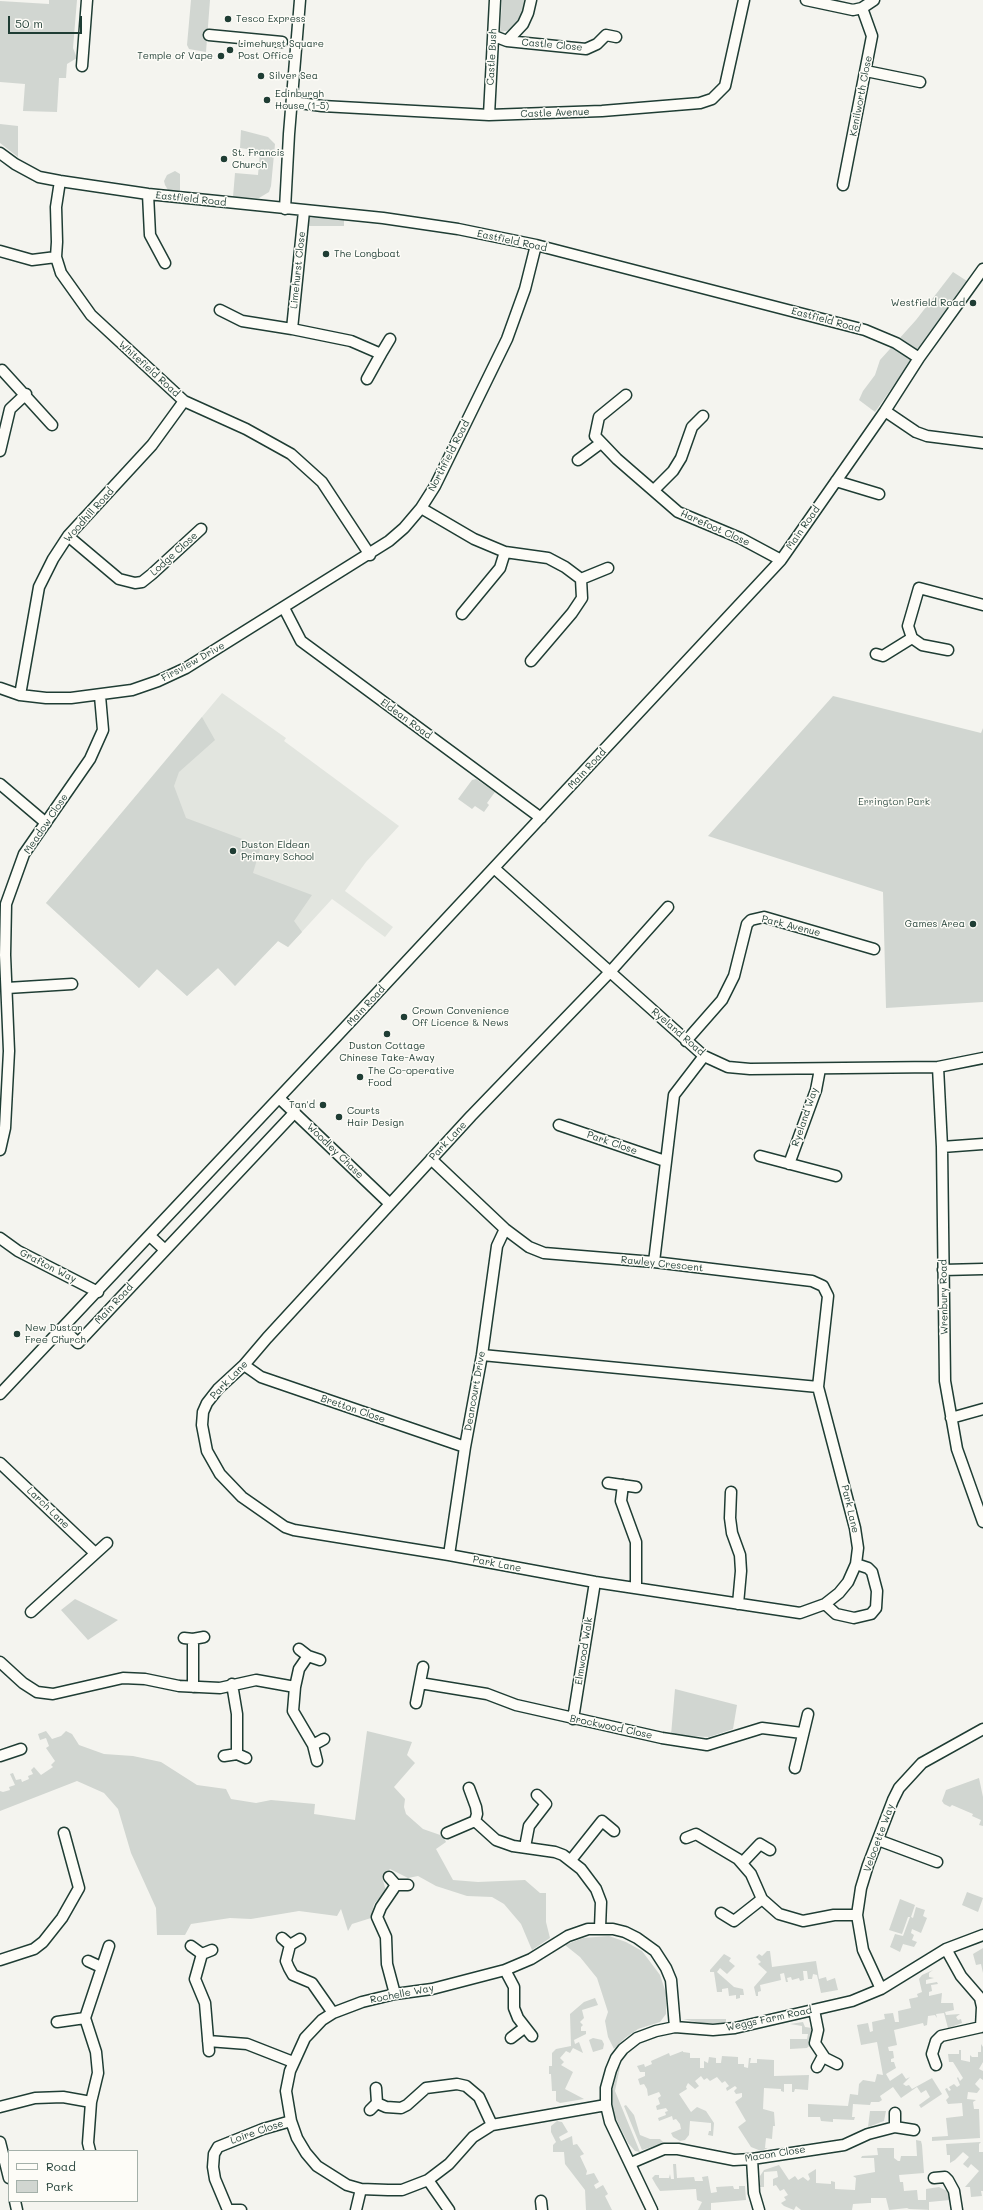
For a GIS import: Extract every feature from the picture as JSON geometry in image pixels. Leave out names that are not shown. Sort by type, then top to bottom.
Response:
[{"type":"street","points":[[82,66],[87,0]]},
{"type":"street","points":[[285,209],[300,0]]},
{"type":"street","points":[[489,0],[495,0]]},
{"type":"street","name":"Castle Bush","points":[[489,115],[495,0]]},
{"type":"street","name":"Castle Bush","points":[[508,41],[523,24],[528,13],[531,0]]},
{"type":"street","name":"Castle Avenue","points":[[292,102],[322,106],[489,115],[602,112],[700,103],[712,99],[725,86],[744,0]]},
{"type":"street","points":[[806,0],[853,10],[862,8],[874,0]]},
{"type":"street","name":"Kenilworth Close","points":[[843,185],[872,36],[862,8]]},
{"type":"street","name":"Castle Close","points":[[494,36],[508,41],[586,49],[597,44],[608,33]]},
{"type":"street","points":[[210,35],[282,42]]},
{"type":"street","points":[[866,71],[920,82]]},
{"type":"street","name":"Eastfield Road","points":[[0,153],[15,164],[39,177],[60,181],[148,194],[383,218],[458,229],[536,245],[865,330],[896,343],[919,358]]},
{"type":"street","name":"Whitefield Road","points":[[60,181],[56,207],[56,257],[61,273],[91,315],[184,401],[246,429],[291,454],[322,482],[370,555]]},
{"type":"street","points":[[148,194],[150,235],[165,263]]},
{"type":"street","name":"Limehurst Close","points":[[292,329],[304,211]]},
{"type":"street","name":"Northfield Road","points":[[284,608],[370,555],[404,528],[421,508],[435,486],[507,339],[525,289],[536,245]]},
{"type":"street","points":[[0,251],[32,260],[56,257]]},
{"type":"street","name":"Main Road","points":[[0,1394],[98,1292],[781,560],[885,411],[919,358],[983,269]]},
{"type":"street","points":[[220,310],[242,321],[351,341],[381,354]]},
{"type":"street","points":[[367,379],[390,339]]},
{"type":"street","points":[[2,370],[26,394],[52,425]]},
{"type":"street","points":[[0,451],[10,409],[26,394]]},
{"type":"street","points":[[578,460],[601,443],[595,436],[599,417],[626,395]]},
{"type":"street","name":"Woodhill Road","points":[[20,694],[39,587],[53,559],[68,536],[152,446],[184,401]]},
{"type":"street","points":[[885,411],[916,432],[927,436],[983,443]]},
{"type":"street","points":[[654,490],[673,470],[681,458],[686,437],[692,427],[703,416]]},
{"type":"street","name":"Harefoot Close","points":[[601,443],[617,460],[678,512],[740,538],[781,560]]},
{"type":"street","points":[[836,480],[879,494]]},
{"type":"street","points":[[421,508],[474,539],[506,552],[548,558],[565,567],[581,579]]},
{"type":"street","name":"Lodge Close","points":[[68,536],[119,579],[135,584],[142,582],[152,574],[201,529]]},
{"type":"street","points":[[462,614],[500,568],[506,552]]},
{"type":"street","points":[[581,579],[608,568]]},
{"type":"street","points":[[531,661],[582,598],[581,579]]},
{"type":"street","points":[[948,650],[922,644],[912,638],[908,626],[919,588],[983,605]]},
{"type":"street","name":"Firsview Drive","points":[[0,688],[20,694],[46,698],[100,696],[132,690],[158,681],[186,668],[284,608]]},
{"type":"street","name":"Eldean Road","points":[[284,608],[301,641],[541,818]]},
{"type":"street","points":[[876,654],[883,656],[912,638]]},
{"type":"street","name":"Meadow Close","points":[[0,1150],[9,1051],[6,988],[6,904],[24,854],[90,759],[103,730],[100,696]]},
{"type":"street","points":[[0,784],[46,823]]},
{"type":"street","name":"Ryeland Road","points":[[494,868],[686,1041],[704,1056],[728,1067],[743,1069],[938,1067],[983,1058]]},
{"type":"street","name":"Park Lane","points":[[668,907],[610,972],[431,1159],[244,1365],[218,1389],[207,1403],[202,1425],[205,1445],[213,1464],[242,1497],[285,1527],[294,1530],[449,1555],[595,1582],[800,1613],[825,1604],[839,1593],[848,1582],[856,1564],[858,1548],[855,1528],[837,1454]]},
{"type":"street","name":"Park Avenue","points":[[686,1041],[722,1000],[734,976],[747,924],[752,920],[764,917],[874,949]]},
{"type":"street","points":[[6,988],[72,984]]},
{"type":"street","points":[[654,1262],[674,1095],[704,1056]]},
{"type":"street","name":"Wrenbury Road","points":[[938,1067],[942,1147],[945,1381],[957,1449],[983,1522]]},
{"type":"street","name":"Ryeland Way","points":[[789,1164],[816,1090],[820,1069]]},
{"type":"street","name":"Woodley Chase","points":[[279,1098],[390,1204]]},
{"type":"street","name":"Main Road","points":[[63,1329],[78,1343],[295,1112]]},
{"type":"street","name":"Park Close","points":[[559,1125],[665,1161]]},
{"type":"street","points":[[942,1147],[983,1144]]},
{"type":"street","points":[[760,1156],[836,1176]]},
{"type":"street","name":"Rawley Crescent","points":[[431,1159],[505,1229],[529,1247],[544,1253],[654,1262],[812,1281],[823,1286],[828,1296],[818,1387],[837,1454]]},
{"type":"street","name":"Deancourt Drive","points":[[449,1555],[465,1447],[482,1356],[497,1246],[505,1229]]},
{"type":"street","points":[[150,1236],[165,1250]]},
{"type":"street","name":"Grafton Way","points":[[0,1238],[18,1251],[98,1292]]},
{"type":"street","points":[[943,1270],[983,1269]]},
{"type":"street","points":[[482,1356],[818,1387]]},
{"type":"street","name":"Bretton Close","points":[[244,1365],[261,1377],[465,1447]]},
{"type":"street","points":[[951,1418],[983,1409]]},
{"type":"street","name":"Larch Lane","points":[[0,1463],[95,1553]]},
{"type":"street","points":[[608,1483],[636,1487]]},
{"type":"street","points":[[623,1485],[621,1501],[636,1542],[636,1587]]},
{"type":"street","points":[[731,1492],[730,1518],[732,1533],[740,1555],[741,1571],[738,1604]]},
{"type":"street","points":[[31,1612],[107,1543]]},
{"type":"street","points":[[825,1604],[836,1614],[854,1618],[870,1614],[876,1608],[877,1591],[872,1572],[863,1565],[856,1564]]},
{"type":"street","name":"Elmwood Walk","points":[[573,1719],[595,1582]]},
{"type":"street","points":[[193,1687],[189,1639],[204,1637]]},
{"type":"street","points":[[299,1649],[308,1656],[320,1660]]},
{"type":"street","points":[[308,1656],[299,1669],[295,1687],[293,1711],[313,1745],[317,1761]]},
{"type":"street","points":[[0,1662],[22,1683],[37,1692],[59,1694],[123,1678],[193,1687],[220,1688],[232,1684],[256,1680],[295,1687]]},
{"type":"street","points":[[416,1703],[423,1667]]},
{"type":"street","name":"Brockwood Close","points":[[420,1683],[487,1694],[516,1705],[573,1719],[662,1738],[707,1745],[762,1728],[802,1733]]},
{"type":"street","points":[[224,1756],[242,1756],[232,1684]]},
{"type":"street","points":[[795,1768],[802,1733],[808,1714]]},
{"type":"street","name":"Velocette Way","points":[[881,1989],[863,1950],[857,1915],[861,1888],[893,1800],[899,1788],[910,1774],[933,1755],[983,1729]]},
{"type":"street","points":[[313,1745],[324,1739]]},
{"type":"street","points":[[0,1756],[21,1750]]},
{"type":"street","points":[[470,1788],[476,1807],[477,1814],[475,1821]]},
{"type":"street","points":[[525,1847],[528,1826],[546,1804],[537,1795]]},
{"type":"street","points":[[447,1833],[475,1821]]},
{"type":"street","points":[[475,1821],[496,1840],[513,1846],[555,1852],[570,1860],[590,1878],[596,1889],[600,1902],[600,1928]]},
{"type":"street","points":[[570,1860],[602,1821],[614,1831]]},
{"type":"street","points":[[0,1960],[34,1949],[43,1942],[62,1918],[79,1888],[64,1834]]},
{"type":"street","points":[[686,1838],[696,1834],[711,1841],[742,1863],[751,1874],[762,1899],[780,1914],[803,1921],[834,1915],[857,1915]]},
{"type":"street","points":[[878,1840],[937,1862]]},
{"type":"street","points":[[742,1863],[760,1844],[770,1850]]},
{"type":"street","points":[[389,1877],[396,1885],[408,1885]]},
{"type":"street","points":[[395,1994],[387,1964],[386,1937],[377,1917],[396,1885]]},
{"type":"street","points":[[721,1913],[734,1921],[762,1899]]},
{"type":"street","name":"Rochelle Way","points":[[606,2105],[492,2125],[473,2137],[449,2164],[428,2180],[402,2190],[361,2189],[347,2185],[317,2166],[306,2153],[291,2121],[286,2091],[293,2062],[305,2038],[318,2023],[333,2013],[346,2007],[395,1994],[432,1989],[505,1970],[530,1959],[578,1931],[600,1928],[625,1932],[647,1944],[660,1958],[671,1980],[675,2027]]},
{"type":"street","name":"Weggs Farm Road","points":[[652,2210],[631,2163],[610,2122],[606,2105],[606,2088],[611,2070],[616,2058],[623,2049],[637,2038],[656,2031],[675,2027],[713,2030],[735,2028],[852,2001],[881,1989],[946,1949],[983,1935]]},
{"type":"street","points":[[282,1938],[290,1945]]},
{"type":"street","points":[[300,1939],[290,1945],[286,1961],[288,1968],[293,1975],[312,1983],[333,2013]]},
{"type":"street","points":[[90,2150],[88,2143],[91,2102],[98,2073],[96,2052],[85,2018],[109,1946]]},
{"type":"street","points":[[191,1946],[207,1952],[195,1979],[205,2003],[209,2046],[247,2044],[293,2062]]},
{"type":"street","points":[[936,2065],[928,2054],[941,2036],[982,2028],[982,2007],[980,1998],[961,1976],[946,1949]]},
{"type":"street","points":[[88,1961],[101,1967]]},
{"type":"street","points":[[505,1970],[514,1987],[514,2008],[524,2028],[532,2036]]},
{"type":"street","points":[[814,2010],[818,2030],[815,2043],[823,2056],[836,2064]]},
{"type":"street","points":[[57,2022],[85,2018]]},
{"type":"street","points":[[511,2038],[524,2028]]},
{"type":"street","points":[[817,2067],[823,2056]]},
{"type":"street","points":[[376,2088],[373,2106],[401,2108],[412,2101],[426,2088],[457,2084],[466,2086],[479,2096],[492,2125]]},
{"type":"street","points":[[0,2107],[35,2098],[63,2097],[91,2102]]},
{"type":"street","points":[[894,2113],[895,2127]]},
{"type":"street","name":"Loire Close","points":[[241,2210],[228,2210],[215,2179],[213,2167],[214,2154],[218,2147],[263,2128],[291,2121]]},
{"type":"street","name":"Macon Close","points":[[631,2163],[664,2149],[678,2148],[734,2160],[752,2159],[844,2145],[868,2134],[895,2127],[914,2130]]},
{"type":"street","points":[[0,2142],[8,2174]]},
{"type":"street","points":[[752,2159],[754,2193],[759,2210]]},
{"type":"street","points":[[934,2178],[947,2174],[954,2191],[957,2210]]},
{"type":"street","points":[[428,2180],[449,2210]]},
{"type":"street","points":[[356,2210],[361,2189]]},
{"type":"shaded area","name":"Duston Eldean Primary School","points":[[222,693],[286,738],[284,741],[399,826],[366,862],[345,891],[393,927],[385,937],[332,899],[288,947],[278,941],[235,986],[218,968],[187,996],[157,969],[139,988],[46,903]]},
{"type":"green space","points":[[49,0],[77,0],[73,48],[77,58],[67,64],[66,78],[59,78],[57,112],[23,111],[25,84],[0,82],[0,1],[49,4]]},
{"type":"green space","points":[[191,0],[210,0],[206,52],[189,49],[187,45]]},
{"type":"green space","points":[[502,0],[526,0],[522,21],[511,30],[500,32]]},
{"type":"green space","points":[[0,124],[18,126],[18,157],[0,143]]},
{"type":"green space","points":[[241,130],[268,137],[275,144],[271,186],[269,192],[259,198],[233,197],[235,173],[258,175],[260,151],[240,148]]},
{"type":"green space","points":[[175,171],[180,174],[180,191],[168,190],[164,181],[167,175]]},
{"type":"green space","points":[[310,218],[344,219],[344,226],[306,226]]},
{"type":"green space","points":[[953,272],[967,281],[875,412],[859,400],[863,391],[875,375],[880,360],[916,320]]},
{"type":"green space","name":"Errington Park","points":[[833,696],[981,733],[983,728],[983,1002],[886,1008],[883,892],[708,836]]},
{"type":"green space","points":[[202,717],[215,740],[179,772],[174,786],[186,818],[261,846],[253,873],[312,895],[294,921],[302,932],[288,947],[278,941],[235,986],[218,968],[187,996],[157,969],[139,988],[46,903]]},
{"type":"green space","points":[[476,779],[495,792],[487,803],[489,805],[484,812],[475,806],[472,809],[458,799],[472,780]]},
{"type":"green space","points":[[75,1599],[118,1620],[88,1640],[61,1610]]},
{"type":"green space","points":[[675,1689],[737,1705],[733,1729],[709,1737],[671,1735]]},
{"type":"green space","points":[[46,1731],[52,1739],[61,1736],[66,1731],[72,1734],[79,1745],[104,1754],[133,1756],[161,1762],[197,1785],[226,1789],[231,1799],[256,1803],[271,1800],[315,1804],[314,1814],[355,1820],[367,1731],[412,1742],[407,1755],[415,1763],[394,1787],[405,1799],[404,1807],[406,1814],[423,1829],[443,1836],[446,1842],[436,1849],[453,1880],[478,1882],[525,1880],[540,1893],[546,1893],[546,1922],[550,1938],[532,1950],[521,1924],[504,1904],[492,1897],[467,1896],[436,1886],[418,1876],[408,1878],[390,1869],[382,1877],[386,1891],[374,1904],[371,1918],[352,1924],[348,1931],[341,1909],[337,1916],[299,1911],[251,1919],[230,1918],[191,1924],[185,1935],[157,1935],[156,1908],[131,1853],[118,1809],[104,1793],[77,1781],[0,1811],[0,1791],[3,1792],[10,1790],[9,1787],[15,1785],[10,1774],[13,1773],[16,1780],[21,1779],[22,1782],[29,1779],[28,1776],[33,1774],[31,1770],[34,1767],[41,1775],[53,1767],[51,1765],[55,1761],[46,1748],[49,1746],[46,1738],[40,1740],[38,1734]]},
{"type":"green space","points":[[979,1778],[983,1797],[983,1826],[979,1825],[981,1820],[972,1816],[973,1814],[952,1805],[950,1807],[942,1801],[946,1790]]},
{"type":"green space","points":[[967,1892],[983,1898],[978,1912],[962,1905]]},
{"type":"green space","points":[[900,1899],[915,1905],[911,1917],[913,1918],[916,1907],[925,1910],[923,1916],[927,1918],[921,1933],[912,1929],[911,1933],[914,1935],[912,1940],[917,1942],[914,1947],[903,1944],[900,1952],[890,1947],[895,1934],[903,1936],[910,1917],[908,1917],[902,1934],[889,1930]]},
{"type":"green space","points":[[609,1936],[626,1942],[642,1951],[660,1975],[666,1993],[666,2014],[660,2022],[638,2029],[625,2038],[614,2049],[608,2037],[605,2021],[608,2012],[597,1978],[580,1957],[565,1945],[583,1938]]},
{"type":"green space","points":[[983,1948],[983,1973],[981,1964],[976,1965],[973,1954]]},
{"type":"green space","points":[[767,1951],[770,1951],[772,1967],[816,1961],[819,1979],[826,1977],[827,1981],[835,1978],[838,1990],[821,1993],[817,1975],[813,1974],[812,1979],[808,1979],[807,1971],[803,1971],[804,1980],[800,1981],[799,1978],[792,1980],[791,1977],[787,1978],[788,1982],[786,1982],[784,1973],[780,1974],[781,1980],[760,1985],[761,1991],[758,1992],[758,1996],[756,1996],[754,1987],[767,1972],[758,1964],[761,1962],[756,1957],[759,1954],[762,1956]]},
{"type":"green space","points":[[724,1954],[731,1958],[729,1961],[735,1966],[727,1974],[720,1968],[717,1972],[734,1987],[743,1989],[744,1995],[740,1995],[740,1998],[736,1999],[736,1995],[729,1996],[728,1988],[722,1989],[722,1992],[717,1992],[714,1972],[710,1972],[710,1970]]},
{"type":"green space","points":[[933,1970],[929,1973],[929,1977],[934,1978],[926,1980],[926,1984],[937,1982],[938,1984],[931,1985],[932,1991],[929,1992],[929,1996],[942,1993],[941,2003],[953,2003],[954,2010],[945,2012],[946,2015],[960,2014],[956,2017],[958,2020],[961,2019],[962,2023],[948,2028],[944,2013],[936,2014],[937,2018],[935,2015],[928,2016],[927,2025],[924,2026],[923,2023],[894,2030],[897,2045],[888,2047],[889,2051],[893,2051],[894,2058],[891,2059],[891,2062],[894,2062],[896,2068],[886,2074],[890,2081],[902,2073],[906,2079],[910,2077],[903,2084],[906,2086],[909,2085],[912,2089],[932,2078],[942,2094],[921,2108],[919,2105],[930,2097],[926,2090],[921,2093],[917,2087],[901,2098],[893,2087],[880,2096],[882,2100],[879,2102],[871,2102],[870,2105],[853,2104],[852,2117],[855,2117],[854,2120],[833,2119],[833,2122],[821,2121],[820,2117],[808,2117],[808,2104],[848,2106],[850,2094],[858,2095],[859,2084],[863,2080],[875,2082],[877,2074],[883,2075],[877,2042],[861,2045],[857,2025],[868,2023],[870,2032],[873,2031],[872,2022],[885,2019],[884,2014],[893,2013],[895,2022],[899,2022],[898,2011],[911,2008],[909,1999],[918,1997],[917,1994],[922,1992],[919,1979],[922,1975]]},
{"type":"green space","points":[[595,1998],[598,2005],[582,2010],[584,2018],[580,2022],[583,2025],[581,2027],[581,2031],[586,2031],[586,2034],[574,2040],[575,2044],[579,2042],[583,2053],[573,2048],[570,2053],[566,2051],[560,2058],[564,2062],[561,2065],[573,2072],[565,2089],[584,2099],[560,2103],[556,2101],[556,2091],[552,2091],[551,2074],[549,2074],[549,2066],[552,2066],[552,2053],[556,2049],[571,2046],[570,2014],[584,2002]]},
{"type":"green space","points":[[683,2019],[726,2019],[726,2023],[700,2023]]},
{"type":"green space","points":[[803,2022],[805,2027],[812,2028],[809,2046],[807,2048],[790,2049],[790,2039],[807,2039],[808,2034],[802,2034],[802,2026],[790,2024]]},
{"type":"green space","points":[[593,2038],[602,2040],[604,2044],[603,2049],[593,2052],[589,2040]]},
{"type":"green space","points":[[981,2044],[983,2047],[983,2062],[979,2069],[983,2071],[983,2080],[980,2078],[975,2084],[980,2089],[977,2093],[968,2092],[967,2099],[976,2100],[973,2102],[974,2109],[979,2109],[980,2138],[932,2141],[932,2137],[948,2136],[946,2118],[963,2116],[962,2103],[948,2104],[946,2100],[949,2097],[945,2089],[947,2088],[949,2091],[951,2090],[949,2087],[954,2084],[957,2087],[960,2085],[957,2078],[958,2077],[960,2081],[963,2078],[953,2062],[949,2062],[948,2054],[959,2054],[959,2050],[961,2050],[961,2060],[970,2062],[970,2055],[972,2057],[978,2057],[978,2052],[981,2052]]},
{"type":"green space","points":[[683,2051],[690,2053],[690,2058],[700,2058],[700,2068],[704,2068],[704,2061],[708,2063],[709,2057],[716,2058],[716,2063],[721,2063],[722,2056],[738,2057],[738,2064],[744,2064],[744,2067],[748,2068],[749,2058],[751,2058],[750,2063],[757,2063],[757,2059],[774,2060],[774,2076],[809,2075],[808,2090],[795,2089],[794,2092],[792,2092],[792,2084],[784,2084],[784,2092],[781,2091],[781,2089],[764,2088],[763,2109],[774,2112],[775,2126],[773,2126],[772,2139],[766,2138],[765,2148],[768,2148],[761,2151],[751,2147],[738,2127],[746,2121],[735,2102],[742,2097],[742,2093],[736,2094],[734,2091],[737,2088],[735,2086],[727,2091],[726,2088],[729,2086],[725,2081],[722,2083],[717,2077],[710,2081],[707,2078],[704,2080],[701,2076],[695,2081],[699,2086],[695,2089],[688,2083],[686,2087],[687,2089],[679,2094],[691,2112],[697,2107],[706,2111],[714,2123],[713,2136],[708,2135],[709,2131],[711,2131],[711,2123],[690,2121],[689,2135],[685,2140],[680,2141],[673,2137],[671,2133],[681,2129],[680,2124],[676,2119],[673,2120],[672,2116],[659,2121],[658,2118],[666,2115],[665,2112],[668,2111],[666,2108],[657,2110],[656,2106],[660,2104],[658,2098],[661,2096],[659,2092],[648,2096],[647,2089],[644,2084],[640,2085],[638,2079],[645,2076],[645,2072],[640,2072],[637,2066],[644,2064],[645,2067],[652,2064],[651,2061],[669,2053],[670,2056]]},
{"type":"green space","points":[[619,2067],[615,2091],[640,2152],[635,2151],[628,2143],[612,2111],[612,2091]]},
{"type":"green space","points":[[626,2105],[634,2115],[640,2135],[650,2139],[660,2139],[664,2143],[642,2150],[624,2106]]},
{"type":"green space","points":[[870,2111],[886,2111],[884,2121],[868,2127]]},
{"type":"green space","points":[[557,2121],[562,2122],[568,2132],[559,2137],[561,2141],[572,2136],[573,2145],[577,2144],[584,2154],[580,2156],[587,2171],[586,2175],[594,2173],[599,2182],[594,2185],[596,2189],[603,2185],[608,2194],[605,2196],[612,2210],[586,2210],[585,2190],[565,2164],[564,2152],[553,2152],[553,2145],[556,2142],[551,2132],[551,2126]]},
{"type":"green space","points":[[916,2140],[921,2141],[922,2145],[924,2173],[899,2175],[900,2182],[903,2182],[904,2191],[917,2190],[918,2200],[926,2200],[926,2189],[939,2187],[947,2191],[950,2200],[929,2202],[929,2210],[907,2208],[889,2210],[886,2198],[871,2198],[871,2203],[853,2204],[852,2210],[801,2210],[796,2206],[794,2210],[784,2206],[781,2203],[786,2200],[784,2197],[788,2195],[784,2189],[780,2191],[776,2185],[773,2186],[773,2179],[778,2177],[777,2171],[764,2172],[764,2187],[760,2187],[760,2176],[764,2170],[779,2165],[789,2180],[795,2176],[798,2180],[803,2177],[808,2181],[810,2179],[808,2174],[816,2169],[816,2183],[831,2184],[831,2181],[835,2182],[835,2189],[855,2190],[856,2178],[853,2176],[875,2172],[874,2158],[861,2158],[862,2156],[878,2155],[877,2148],[894,2148],[894,2158],[898,2161],[900,2161],[901,2156],[917,2156]]},
{"type":"green space","points":[[981,2142],[979,2144],[979,2152],[983,2152],[983,2191],[981,2191],[982,2196],[971,2197],[970,2187],[965,2187],[979,2171],[971,2164],[968,2168],[963,2164],[969,2157],[963,2152],[950,2163],[950,2155],[947,2155],[946,2144]]},
{"type":"green space","points":[[673,2164],[676,2164],[677,2178],[694,2177],[695,2181],[703,2181],[702,2177],[708,2176],[711,2193],[717,2192],[716,2187],[733,2186],[734,2189],[739,2189],[739,2186],[745,2186],[746,2200],[711,2203],[711,2210],[698,2210],[702,2202],[697,2200],[696,2189],[660,2191],[652,2178],[655,2175],[659,2175],[659,2178],[669,2178],[670,2174],[671,2179],[674,2179]]},
{"type":"place","name":"Tesco Express","points":[[228,19]]},
{"type":"place","name":"Limehurst Square Post Office","points":[[230,50]]},
{"type":"place","name":"Temple of Vape","points":[[221,56]]},
{"type":"place","name":"Silver Sea","points":[[261,76]]},
{"type":"place","name":"Edinburgh House (1-5)","points":[[267,100]]},
{"type":"place","name":"St. Francis Church","points":[[224,159]]},
{"type":"place","name":"The Longboat","points":[[326,254]]},
{"type":"place","name":"Westfield Road","points":[[973,303]]},
{"type":"place","name":"Duston Eldean Primary School","points":[[233,851]]},
{"type":"place","name":"Games Area","points":[[973,924]]},
{"type":"place","name":"Crown Convenience Off Licence & News","points":[[404,1017]]},
{"type":"place","name":"Duston Cottage Chinese Take-Away","points":[[387,1034]]},
{"type":"place","name":"The Co-operative Food","points":[[360,1077]]},
{"type":"place","name":"Tan'd","points":[[323,1105]]},
{"type":"place","name":"Courts Hair Design","points":[[339,1117]]},
{"type":"place","name":"New Duston Free Church","points":[[17,1334]]}]
